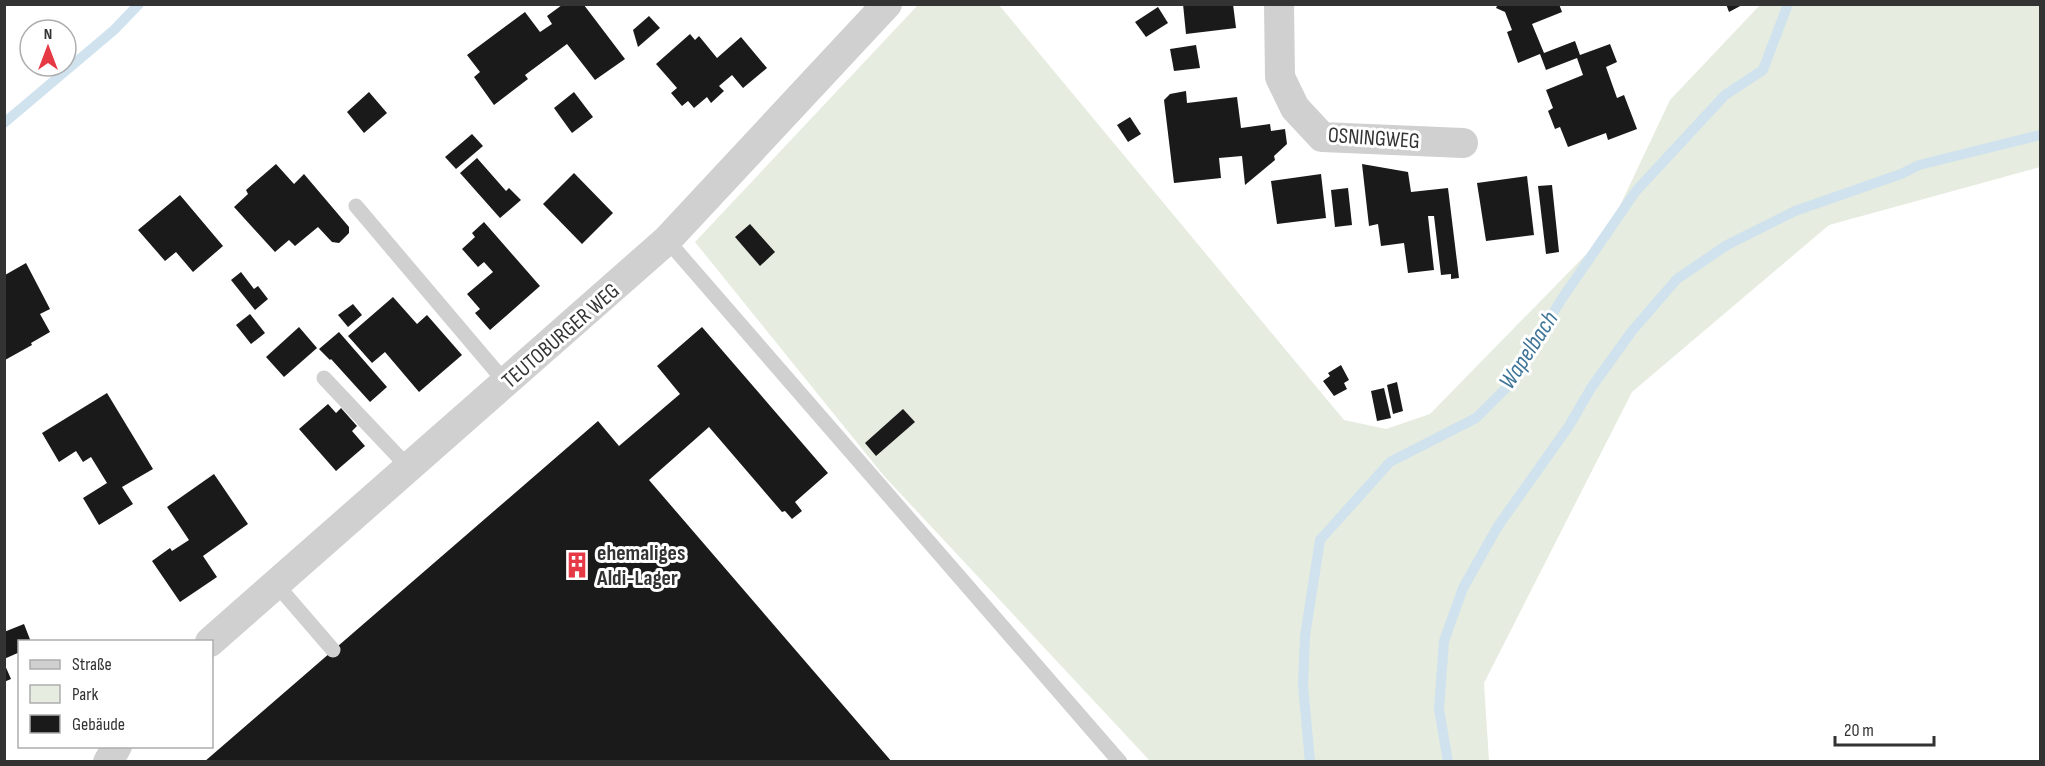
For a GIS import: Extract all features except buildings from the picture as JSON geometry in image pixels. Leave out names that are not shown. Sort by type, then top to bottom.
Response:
[{"type":"street","name":"TEUTOBURGER WEG","points":[[212,640],[667,240],[886,4]]},
{"type":"street","name":"OSNINGWEG","points":[[1279,4],[1281,77],[1295,108],[1322,137],[1463,143]]},
{"type":"street","points":[[108,762],[116,748]]},
{"type":"lane","points":[[356,206],[505,382]]},
{"type":"lane","points":[[667,240],[1120,762]]},
{"type":"lane","points":[[324,378],[409,468]]},
{"type":"lane","points":[[276,584],[333,650]]},
{"type":"green space","points":[[918,5],[999,5],[1344,420],[1386,429],[1430,414],[1607,233],[1670,100],[1760,5],[2040,5],[2040,167],[1829,225],[1632,392],[1484,683],[1489,761],[1150,761],[884,476],[695,242]]},
{"type":"waterway","points":[[4,123],[114,30],[139,4]]},
{"type":"waterway","name":"Wapelbach","points":[[1310,762],[1303,685],[1305,636],[1320,540],[1390,462],[1476,418],[1512,382],[1561,300],[1636,191],[1725,95],[1763,70],[1788,4]]},
{"type":"waterway","name":"Wapelbach","points":[[1448,762],[1439,709],[1444,641],[1463,588],[1498,526],[1569,426],[1591,388],[1632,331],[1677,279],[1727,245],[1795,211],[1901,174],[1919,165],[2040,135]]},
{"type":"place","name":"ehemaliges Aldi-Lager","points":[[577,565]]}]
